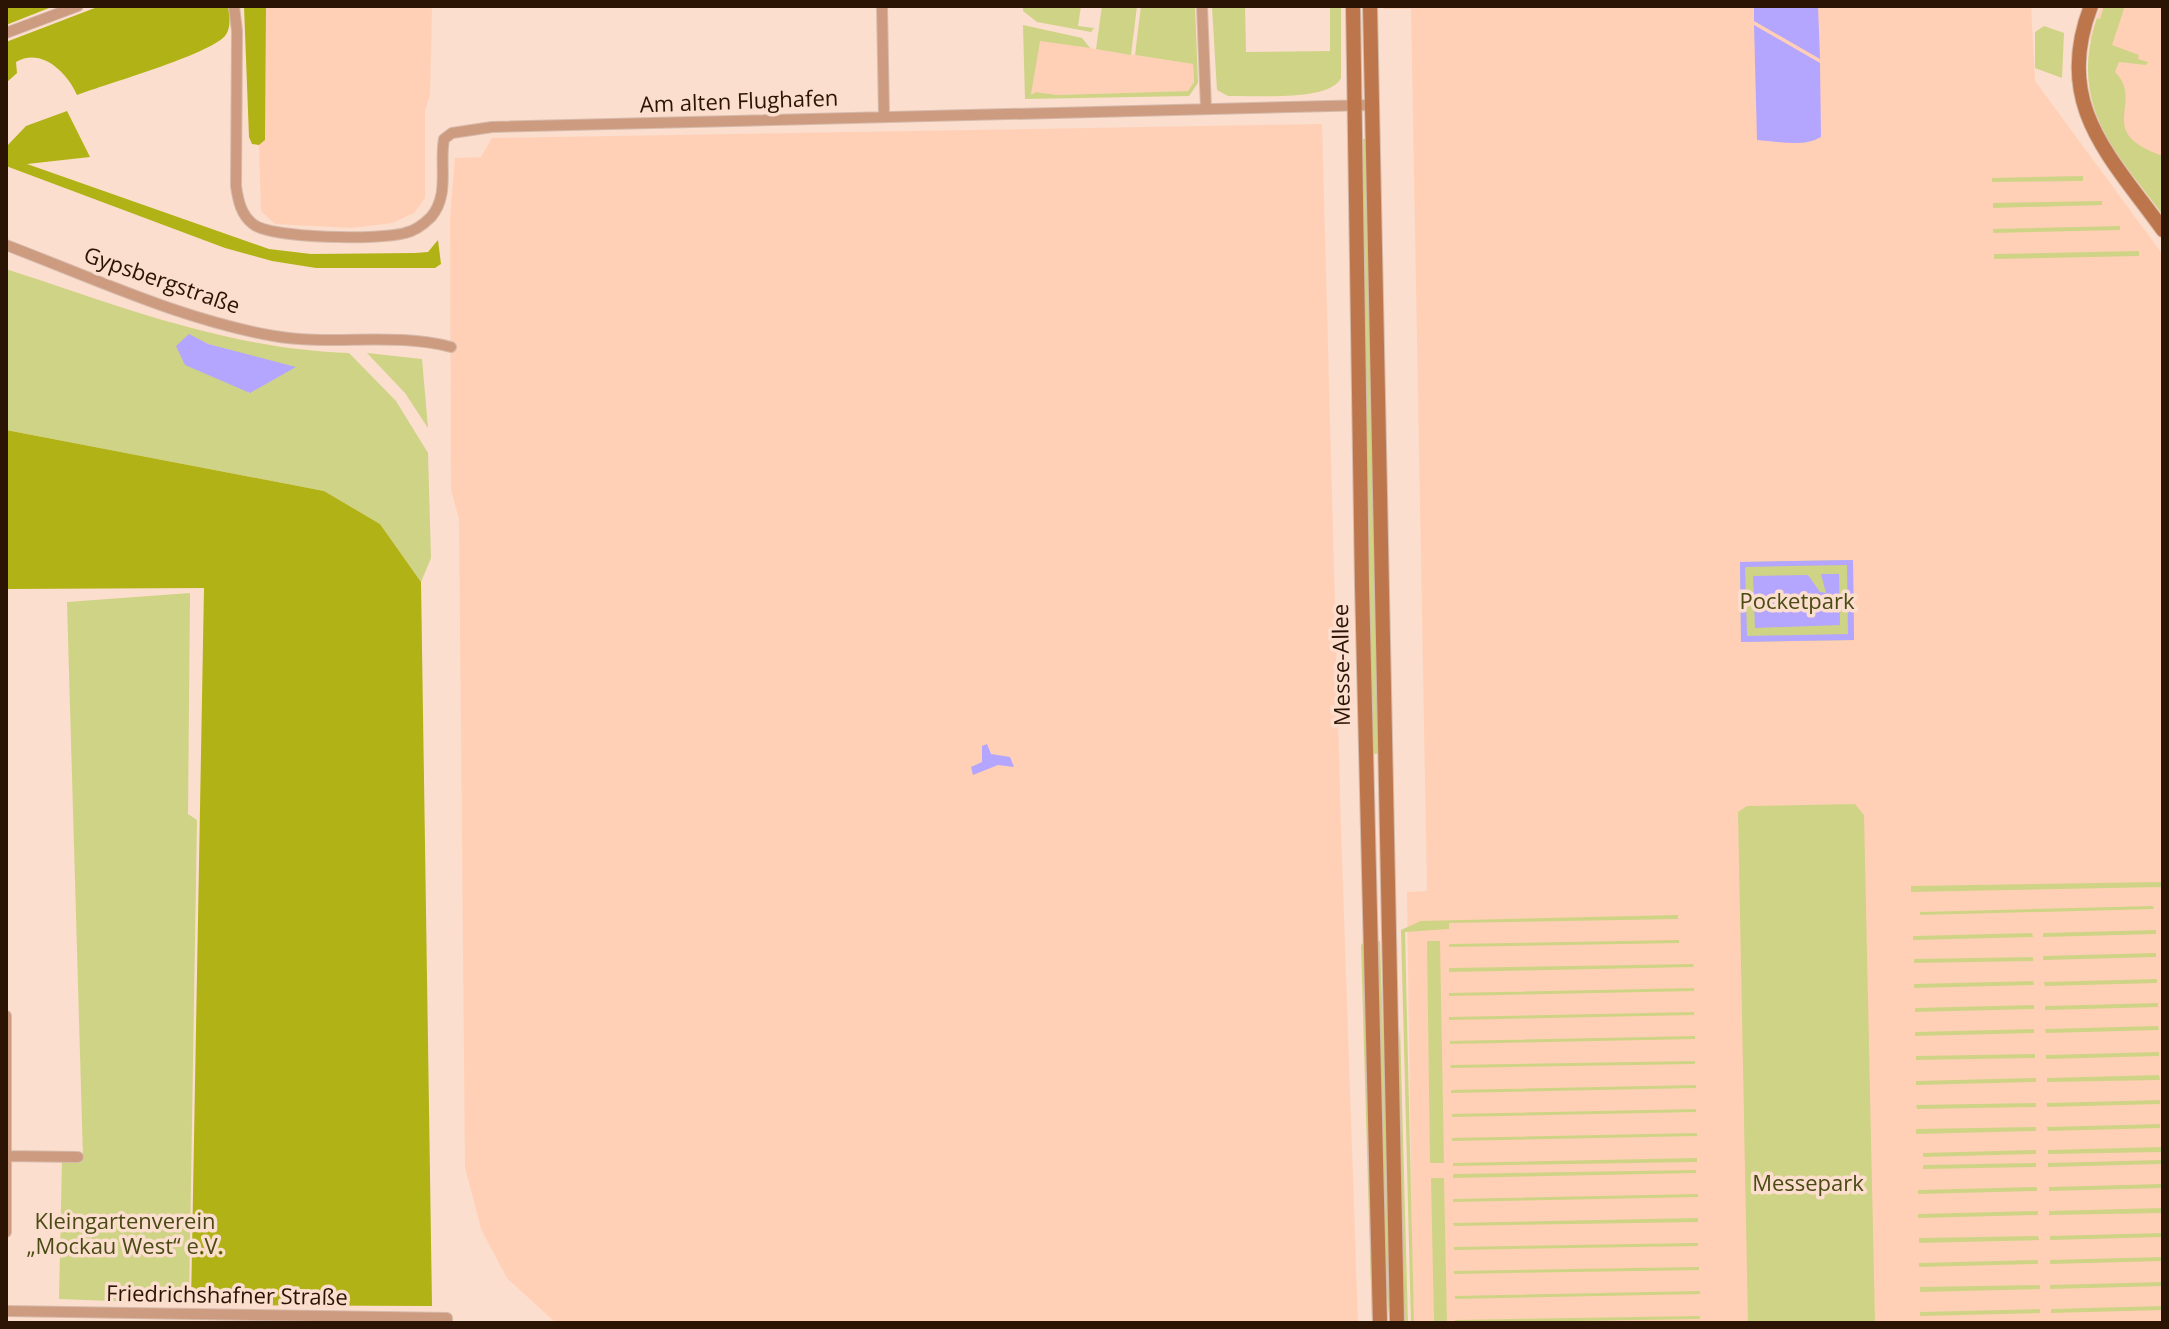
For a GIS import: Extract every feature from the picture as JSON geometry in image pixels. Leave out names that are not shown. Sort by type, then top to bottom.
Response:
[{"type":"main road","name":"Messe-Allee","points":[[1353,6],[1368,885],[1380,1323]]},
{"type":"main road","name":"Messe-Allee","points":[[1370,6],[1397,1323]]},
{"type":"main road","points":[[2091,6],[2077,54],[2080,99],[2100,143],[2163,230]]},
{"type":"street","points":[[6,33],[78,6]]},
{"type":"street","name":"Am alten Flughafen","points":[[234,6],[239,203],[251,223],[262,230],[292,236],[390,235],[419,228],[437,209],[442,197],[442,144],[452,133],[492,127],[1372,105]]},
{"type":"street","points":[[882,6],[884,116]]},
{"type":"street","points":[[1202,6],[1206,109]]},
{"type":"street","name":"Gypsbergstraße","points":[[6,245],[222,325],[308,340],[412,339],[451,347]]},
{"type":"street","points":[[6,1016],[6,1232]]},
{"type":"street","points":[[7,1156],[78,1157]]},
{"type":"street","name":"Friedrichshafner Straße","points":[[6,1311],[447,1320]]},
{"type":"shaded area","points":[[6,6],[54,6],[6,25]]},
{"type":"shaded area","points":[[100,6],[228,6],[230,18],[227,33],[215,44],[77,95],[60,70],[35,58],[16,62],[17,73],[6,83],[6,42]]},
{"type":"shaded area","points":[[244,6],[266,6],[265,140],[259,145],[252,144],[249,137]]},
{"type":"shaded area","points":[[266,6],[432,6],[430,95],[425,111],[425,198],[414,213],[392,223],[351,228],[275,224],[261,211],[259,145],[265,140]]},
{"type":"shaded area","points":[[1384,6],[2031,6],[2035,81],[2163,255],[2163,1323],[1413,1323],[1407,892],[1427,891],[1411,9],[1384,9]]},
{"type":"shaded area","points":[[1754,6],[1818,6],[1820,59],[1754,21]]},
{"type":"shaded area","points":[[2101,6],[2163,6],[2163,215],[2112,147],[2090,37]]},
{"type":"shaded area","points":[[1754,25],[1820,63],[1821,137],[1798,143],[1757,140]]},
{"type":"shaded area","points":[[1039,40],[1193,64],[1194,82],[1188,91],[1056,95],[1037,92],[1031,95]]},
{"type":"shaded area","points":[[67,111],[90,157],[27,164],[269,249],[311,254],[415,253],[428,252],[438,240],[441,264],[435,268],[316,268],[272,261],[225,248],[6,166],[6,147],[26,126]]},
{"type":"shaded area","points":[[1322,124],[1358,1323],[556,1323],[507,1278],[481,1229],[465,1167],[459,519],[451,490],[450,218],[455,158],[481,157],[492,138]]},
{"type":"shaded area","points":[[189,334],[208,344],[296,367],[250,393],[185,365],[176,346]]},
{"type":"shaded area","points":[[6,430],[324,491],[380,524],[421,582],[432,1306],[191,1305],[204,588],[6,589]]},
{"type":"shaded area","points":[[1853,560],[1854,640],[1741,642],[1740,562]],"holes":[[[1847,565],[1848,634],[1747,636],[1745,567]]]},
{"type":"shaded area","points":[[1821,574],[1839,574],[1840,625],[1755,628],[1753,576],[1808,575],[1820,592],[1826,593]]},
{"type":"shaded area","points":[[987,744],[991,754],[1010,757],[1014,767],[998,765],[973,775],[971,767],[982,762],[982,746]]},
{"type":"green space","points":[[1023,6],[1081,6],[1078,26],[1094,28],[1091,32],[1037,22],[1023,11]]},
{"type":"green space","points":[[1102,6],[1137,6],[1131,55],[1096,49]]},
{"type":"green space","points":[[1141,6],[1195,6],[1198,83],[1189,96],[1025,99],[1023,25],[1082,38],[1090,48],[1040,41],[1031,95],[1036,92],[1057,95],[1188,91],[1194,82],[1193,64],[1135,55]]},
{"type":"green space","points":[[1245,6],[1246,52],[1330,51],[1330,6],[1341,6],[1341,78],[1334,86],[1307,94],[1228,96],[1217,90],[1212,7]]},
{"type":"green space","points":[[2104,6],[2125,6],[2112,45],[2139,55],[2138,59],[2148,62],[2146,65],[2119,62],[2115,72],[2126,95],[2124,117],[2130,137],[2142,147],[2163,156],[2163,215],[2113,147],[2092,101],[2088,76],[2090,49],[2097,18],[2100,19]]},
{"type":"green space","points":[[2044,26],[2064,33],[2062,78],[2035,68],[2035,32]]},
{"type":"green space","points":[[1361,139],[1365,139],[1371,271],[1381,753],[1374,754],[1367,577]]},
{"type":"green space","points":[[2083,176],[2083,181],[1992,182],[1992,178]]},
{"type":"green space","points":[[2102,201],[2102,205],[1993,208],[1993,203]]},
{"type":"green space","points":[[2120,226],[2120,230],[1993,233],[1993,229]]},
{"type":"green space","points":[[2139,251],[2139,256],[1994,259],[1994,254]]},
{"type":"green space","points":[[6,269],[132,311],[217,334],[304,350],[349,353],[396,401],[428,453],[431,558],[421,582],[380,524],[324,491],[6,430]],"holes":[[[189,335],[208,344],[294,368],[249,393]]]},
{"type":"green space","points":[[367,353],[422,359],[428,428],[405,393]]},
{"type":"green space","name":"Pocketpark","points":[[1853,560],[1854,640],[1741,642],[1740,562]]},
{"type":"green space","name":"Kleingartenverein „Mockau West“ e.V.","points":[[190,593],[188,814],[197,820],[189,1304],[59,1299],[62,1160],[83,1158],[67,602]]},
{"type":"green space","name":"Messepark","points":[[1855,804],[1864,815],[1875,1323],[1748,1323],[1738,812],[1747,806]]},
{"type":"green space","points":[[2163,882],[2163,887],[1911,892],[1911,886]]},
{"type":"green space","points":[[2153,906],[2154,909],[1920,915],[1920,912]]},
{"type":"green space","points":[[1678,915],[1678,919],[1449,923],[1449,929],[1405,932],[1414,1323],[1411,1323],[1401,930],[1421,921]]},
{"type":"green space","points":[[2156,930],[2156,934],[2043,937],[2043,933]]},
{"type":"green space","points":[[2032,933],[2033,937],[1913,940],[1913,936]]},
{"type":"green space","points":[[1679,940],[1679,943],[1449,947],[1449,944]]},
{"type":"green space","points":[[1365,941],[1376,1323],[1372,1323],[1361,945]]},
{"type":"green space","points":[[1374,941],[1380,941],[1393,1323],[1390,1323],[1385,1277]]},
{"type":"green space","points":[[1427,941],[1440,941],[1444,1163],[1430,1163]]},
{"type":"green space","points":[[2156,953],[2156,957],[2043,960],[2043,956]]},
{"type":"green space","points":[[2033,957],[2033,961],[1914,963],[1914,959]]},
{"type":"green space","points":[[1693,964],[1694,967],[1449,972],[1449,968]]},
{"type":"green space","points":[[2157,979],[2157,983],[2045,986],[2044,982]]},
{"type":"green space","points":[[2033,981],[2034,985],[1914,988],[1914,984]]},
{"type":"green space","points":[[1694,988],[1694,991],[1449,996],[1449,993]]},
{"type":"green space","points":[[2158,1003],[2158,1007],[2045,1010],[2045,1006]]},
{"type":"green space","points":[[2034,1005],[2034,1009],[1915,1012],[1915,1008]]},
{"type":"green space","points":[[1694,1012],[1694,1015],[1449,1020],[1449,1017]]},
{"type":"green space","points":[[1400,1026],[1408,1323],[1402,1323],[1397,1077]]},
{"type":"green space","points":[[2158,1026],[2159,1030],[2046,1033],[2045,1029]]},
{"type":"green space","points":[[2034,1029],[2034,1033],[1915,1036],[1915,1032]]},
{"type":"green space","points":[[1695,1036],[1695,1039],[1450,1044],[1450,1041]]},
{"type":"green space","points":[[2159,1052],[2159,1056],[2046,1059],[2046,1055]]},
{"type":"green space","points":[[2035,1054],[2035,1058],[1916,1060],[1916,1056]]},
{"type":"green space","points":[[1695,1061],[1695,1064],[1451,1068],[1450,1065]]},
{"type":"green space","points":[[2159,1075],[2160,1080],[2047,1082],[2047,1078]]},
{"type":"green space","points":[[2036,1078],[2036,1082],[1916,1085],[1916,1081]]},
{"type":"green space","points":[[1696,1085],[1696,1088],[1451,1093],[1451,1090]]},
{"type":"green space","points":[[2160,1100],[2160,1104],[2047,1107],[2047,1103]]},
{"type":"green space","points":[[2036,1103],[2036,1107],[1917,1109],[1916,1105]]},
{"type":"green space","points":[[1696,1109],[1696,1112],[1452,1117],[1452,1114]]},
{"type":"green space","points":[[2160,1124],[2160,1128],[2048,1131],[2047,1127]]},
{"type":"green space","points":[[2036,1127],[2036,1131],[1916,1134],[1916,1129]]},
{"type":"green space","points":[[1697,1133],[1697,1136],[1452,1141],[1452,1138]]},
{"type":"green space","points":[[2161,1147],[2162,1152],[2048,1154],[2048,1150]]},
{"type":"green space","points":[[2036,1150],[2036,1154],[1923,1157],[1923,1153]]},
{"type":"green space","points":[[1697,1158],[1697,1162],[1453,1166],[1453,1163]]},
{"type":"green space","points":[[2161,1160],[2161,1164],[2048,1167],[2048,1163]]},
{"type":"green space","points":[[2036,1163],[2036,1167],[1923,1169],[1923,1165]]},
{"type":"green space","points":[[1696,1170],[1696,1173],[1453,1178],[1453,1174]]},
{"type":"green space","points":[[1431,1178],[1444,1178],[1447,1323],[1434,1323]]},
{"type":"green space","points":[[2162,1184],[2162,1188],[2049,1191],[2049,1187]]},
{"type":"green space","points":[[2037,1187],[2037,1191],[1918,1194],[1918,1190]]},
{"type":"green space","points":[[1698,1194],[1698,1197],[1453,1202],[1453,1199]]},
{"type":"green space","points":[[2162,1208],[2162,1213],[2049,1215],[2049,1211]]},
{"type":"green space","points":[[2038,1211],[2038,1215],[1918,1218],[1918,1214]]},
{"type":"green space","points":[[1698,1218],[1698,1222],[1454,1226],[1453,1223]]},
{"type":"green space","points":[[2163,1233],[2163,1237],[2050,1240],[2050,1236]]},
{"type":"green space","points":[[2038,1236],[2039,1240],[1919,1243],[1919,1238]]},
{"type":"green space","points":[[1698,1243],[1698,1246],[1454,1250],[1454,1247]]},
{"type":"green space","points":[[2163,1257],[2163,1261],[2050,1264],[2050,1260]]},
{"type":"green space","points":[[2038,1260],[2038,1264],[1919,1267],[1919,1263]]},
{"type":"green space","points":[[1699,1267],[1699,1270],[1454,1274],[1454,1271]]},
{"type":"green space","points":[[2163,1282],[2163,1286],[2050,1289],[2050,1285]]},
{"type":"green space","points":[[2040,1285],[2040,1289],[1920,1292],[1920,1287]]},
{"type":"green space","points":[[1700,1291],[1700,1294],[1455,1299],[1455,1296]]},
{"type":"green space","points":[[2163,1306],[2163,1310],[2051,1313],[2051,1309]]},
{"type":"green space","points":[[2040,1309],[2040,1313],[1920,1316],[1920,1312]]},
{"type":"green space","points":[[1700,1316],[1700,1319],[1455,1323],[1455,1320]]}]
